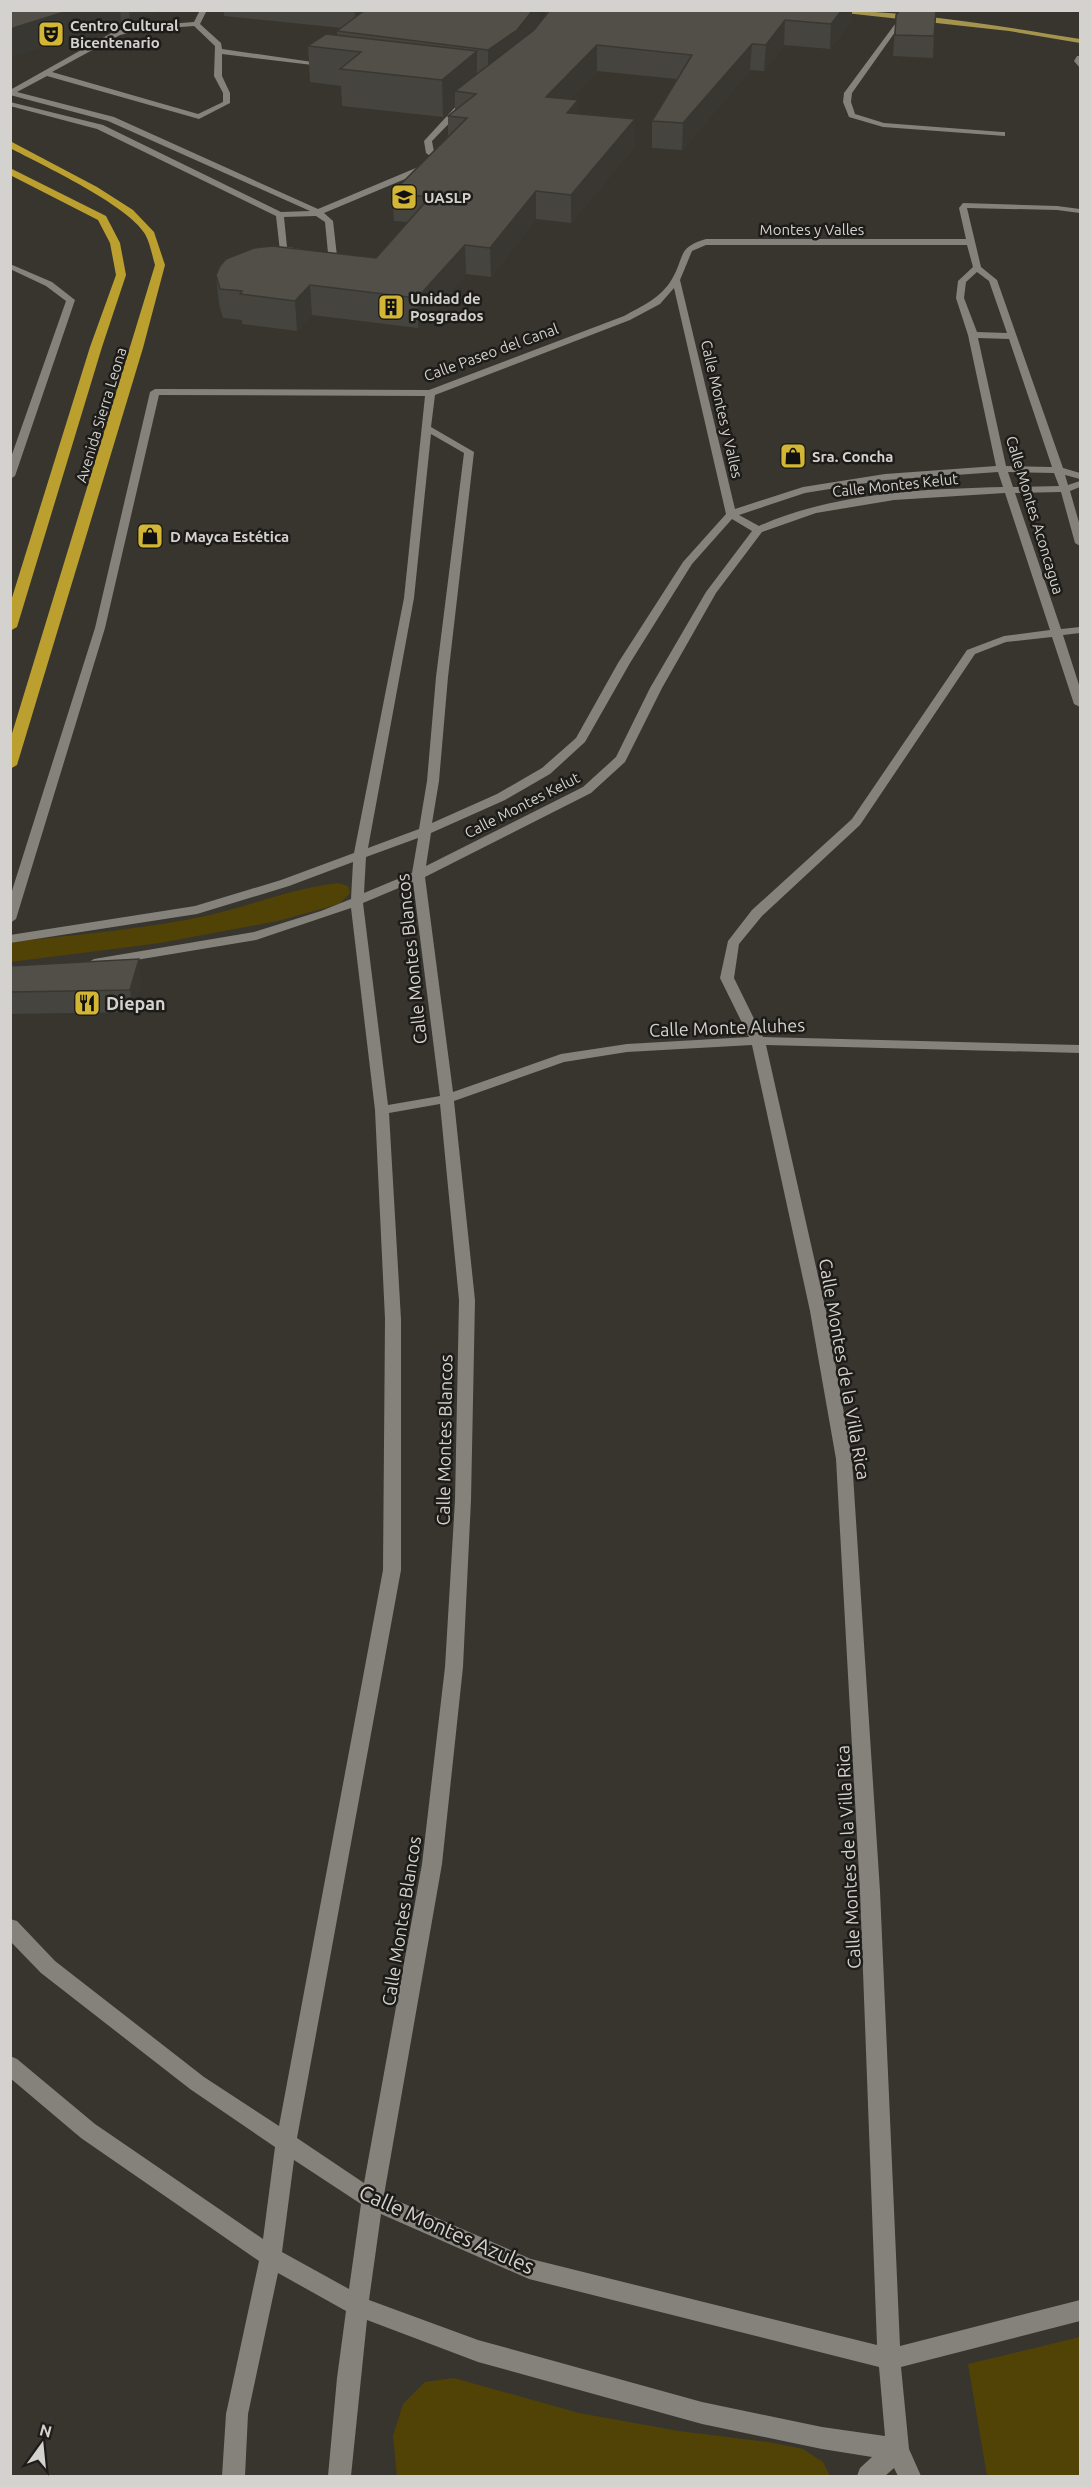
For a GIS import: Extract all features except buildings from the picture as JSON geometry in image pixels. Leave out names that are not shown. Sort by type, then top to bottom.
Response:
[{"type":"highway","name":"Avenida Sierra Leona","points":[[10,144],[89,187],[129,212],[148,232],[160,264],[137,348],[17,720],[10,765]]},
{"type":"highway","points":[[10,157],[89,187]]},
{"type":"highway","name":"Avenida Sierra Leona","points":[[10,171],[102,218],[115,243],[121,275],[96,347],[10,627]]},
{"type":"main road","points":[[821,10],[1009,29],[1080,40]]},
{"type":"street","points":[[196,24],[204,10]]},
{"type":"street","points":[[901,18],[848,93],[847,102],[852,116],[883,125],[1002,134]]},
{"type":"street","points":[[11,93],[46,73],[118,33],[142,28],[196,24],[218,45],[219,79],[228,92],[228,97],[226,103],[199,117],[46,73]]},
{"type":"street","points":[[219,51],[338,66]]},
{"type":"street","points":[[1080,58],[1077,61],[1080,66]]},
{"type":"street","points":[[11,93],[111,119],[177,147],[317,213],[329,221],[333,256],[283,249],[279,215]]},
{"type":"street","points":[[10,104],[91,125],[279,215],[317,213],[426,167],[438,158],[430,153],[428,141],[468,100]]},
{"type":"street","points":[[91,125],[111,119]]},
{"type":"street","name":"Calle Montes Aconcagua","points":[[1080,211],[966,205],[963,208],[977,268],[993,280],[1065,489],[1080,543]]},
{"type":"street","name":"Montes y Valles","points":[[676,280],[688,250],[694,245],[706,242],[971,242]]},
{"type":"street","points":[[10,266],[49,284],[70,300],[10,476]]},
{"type":"street","name":"Calle Montes Aconcagua","points":[[977,268],[962,281],[960,298],[973,335],[1002,469],[1080,704]]},
{"type":"street","name":"Calle Paseo del Canal","points":[[10,919],[100,628],[154,392],[430,393],[627,318],[657,302],[676,280]]},
{"type":"street","name":"Calle Montes y Valles","points":[[676,280],[731,514]]},
{"type":"street","points":[[973,335],[1013,336]]},
{"type":"street","points":[[233,2476],[237,2414],[271,2257],[286,2142],[392,1570],[393,1319],[382,1110],[357,902],[360,856],[409,598],[430,393]]},
{"type":"street","name":"Calle Montes Blancos","points":[[339,2476],[372,2200],[432,1864],[454,1667],[463,1500],[467,1300],[447,1099],[418,875],[423,832],[433,781],[442,677],[469,452],[425,426]]},
{"type":"street","name":"Calle Montes Kelut","points":[[10,939],[197,910],[285,883],[423,832],[501,797],[546,771],[581,740],[624,663],[688,562],[731,514],[803,490],[885,477],[1002,469],[1058,470],[1080,476]]},
{"type":"street","name":"Calle Montes Kelut","points":[[80,965],[256,936],[357,902],[418,875],[587,790],[621,759],[656,688],[711,592],[758,530],[781,520],[815,510],[894,497],[1065,489],[1080,484]]},
{"type":"street","points":[[731,514],[758,530]]},
{"type":"street","name":"Calle Montes de la Villa Rica","points":[[909,2476],[898,2449],[889,2359],[870,1891],[844,1459],[818,1311],[758,1041],[727,978],[733,944],[757,913],[856,822],[971,652],[1004,639],[1056,631],[1080,630]]},
{"type":"street","name":"Calle Monte Aluhes","points":[[382,1110],[447,1099],[561,1058],[627,1048],[758,1041],[1080,1049]]},
{"type":"street","name":"Calle Montes Azules","points":[[10,1927],[48,1967],[197,2083],[372,2200],[529,2269],[889,2359]]},
{"type":"street","points":[[10,2065],[88,2131],[271,2257],[358,2306],[478,2351],[702,2413],[822,2438],[898,2449]]},
{"type":"street","points":[[889,2359],[1080,2311]]},
{"type":"street","points":[[868,2476],[898,2449]]},
{"type":"shaded area","points":[[338,883],[348,886],[350,893],[339,904],[278,921],[160,943],[11,962],[10,942],[185,920],[305,889]]},
{"type":"shaded area","points":[[1080,2337],[1080,2476],[987,2476],[968,2364]]},
{"type":"shaded area","points":[[454,2378],[579,2413],[679,2431],[768,2442],[803,2449],[823,2462],[830,2476],[397,2476],[393,2436],[403,2404],[425,2382]]},
{"type":"place","name":"Centro Cultural Bicentenario","points":[[51,34]]},
{"type":"place","name":"UASLP","points":[[404,197]]},
{"type":"place","name":"Unidad de Posgrados","points":[[391,307]]},
{"type":"place","name":"Sra. Concha","points":[[793,456]]},
{"type":"place","name":"D Mayca Estética","points":[[150,536]]},
{"type":"place","name":"Diepan","points":[[87,1003]]}]
